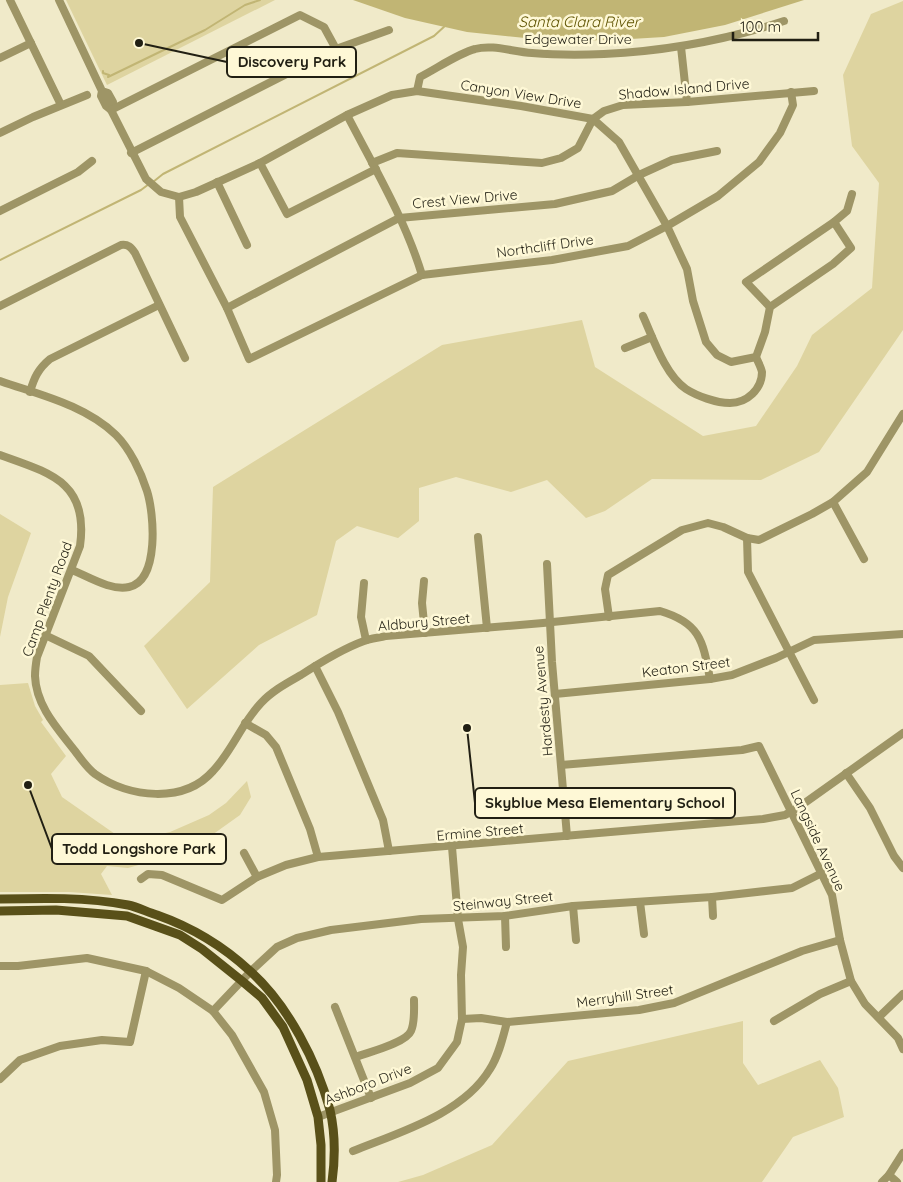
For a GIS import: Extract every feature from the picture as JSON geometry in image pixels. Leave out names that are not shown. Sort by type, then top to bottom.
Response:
[{"type":"main road","points":[[0,899],[80,898],[129,906],[177,922],[208,939],[251,971],[289,1018],[315,1066],[330,1112],[333,1140],[332,1182]]},
{"type":"main road","points":[[0,911],[56,910],[127,916],[180,935],[202,949],[242,981],[262,998],[284,1027],[307,1080],[318,1117],[321,1145],[320,1182]]},
{"type":"street","points":[[10,0],[61,105]]},
{"type":"street","points":[[58,0],[102,91],[101,96],[106,106],[111,110],[146,180],[161,192],[179,197],[180,217],[227,308]]},
{"type":"street","points":[[111,110],[300,15],[324,27],[336,48]]},
{"type":"street","name":"Edgewater Drive","points":[[418,91],[420,76],[473,49],[484,47],[530,53],[571,54],[639,52],[681,47],[731,36],[784,21]]},
{"type":"street","points":[[132,153],[336,48],[389,30]]},
{"type":"street","points":[[0,58],[30,43]]},
{"type":"street","points":[[681,47],[687,102]]},
{"type":"street","name":"Canyon View Drive","points":[[179,197],[196,192],[260,162],[346,115],[392,95],[418,91],[593,119],[619,142],[667,226],[687,269],[692,302],[706,342],[717,354],[731,362],[756,357]]},
{"type":"street","name":"Shadow Island Drive","points":[[593,119],[604,110],[623,105],[687,102],[814,91]]},
{"type":"street","name":"Northcliff Drive","points":[[227,308],[250,359],[422,275],[552,260],[628,246],[718,196],[759,162],[780,133],[793,105],[791,92]]},
{"type":"street","points":[[0,133],[87,95]]},
{"type":"street","points":[[346,115],[374,166],[414,247],[422,275]]},
{"type":"street","points":[[260,162],[287,214],[397,153],[542,163],[561,158],[578,148],[593,119]]},
{"type":"street","name":"Crest View Drive","points":[[227,308],[399,218],[555,204],[612,190],[672,160],[717,151]]},
{"type":"street","points":[[0,210],[78,172],[92,161]]},
{"type":"street","points":[[217,182],[247,245]]},
{"type":"street","points":[[770,308],[746,282],[834,222],[847,211],[852,194]]},
{"type":"street","points":[[644,316],[667,369],[684,388],[719,402],[730,403],[740,401],[753,395],[761,383],[762,370],[756,357],[765,332],[770,308],[833,264],[851,248],[834,222]]},
{"type":"street","points":[[0,306],[120,245],[126,244],[135,253],[185,358]]},
{"type":"street","points":[[30,392],[40,367],[50,359],[159,306]]},
{"type":"street","points":[[625,348],[652,336]]},
{"type":"street","points":[[0,381],[77,408],[97,420],[117,436],[131,456],[147,492],[152,513],[153,534],[150,562],[140,581],[132,587],[120,588],[72,570]]},
{"type":"street","points":[[609,617],[605,589],[608,576],[682,530],[708,523],[747,538],[759,540],[812,514],[833,502],[867,472],[903,414]]},
{"type":"street","name":"Camp Plenty Road","points":[[0,455],[51,475],[61,481],[74,497],[81,516],[80,546],[37,657],[35,675],[38,693],[49,717],[95,774],[127,788]]},
{"type":"street","points":[[833,502],[864,559]]},
{"type":"street","points":[[478,537],[487,628]]},
{"type":"street","points":[[747,538],[748,572],[814,700]]},
{"type":"street","name":"Hardesty Avenue","points":[[547,564],[549,623],[567,836]]},
{"type":"street","points":[[424,581],[422,603],[425,633]]},
{"type":"street","points":[[364,583],[361,617],[366,640]]},
{"type":"street","name":"Aldbury Street","points":[[127,788],[149,794],[164,794],[189,788],[201,782],[213,772],[222,760],[245,723],[261,702],[277,689],[341,651],[366,640],[386,636],[549,623],[660,611],[675,615],[693,628],[704,646],[710,680]]},
{"type":"street","name":"Keaton Street","points":[[555,694],[710,680],[732,676],[814,640],[903,634]]},
{"type":"street","points":[[45,635],[89,656],[141,711]]},
{"type":"street","points":[[314,666],[338,712],[383,820],[390,851]]},
{"type":"street","points":[[245,723],[266,735],[276,748],[310,828],[318,857]]},
{"type":"street","name":"Ermine Street","points":[[141,879],[148,874],[162,875],[222,900],[257,877],[286,865],[318,857],[734,823],[785,815],[903,733]]},
{"type":"street","name":"Langside Avenue","points":[[561,765],[742,750],[759,746],[832,895],[840,940],[851,981],[865,1004],[898,1038],[903,1049]]},
{"type":"street","points":[[846,773],[870,808],[894,856],[903,868]]},
{"type":"street","name":"Ashboro Drive","points":[[318,1117],[410,1083],[438,1068],[457,1042],[462,1019],[461,975],[463,947],[458,919],[452,847]]},
{"type":"street","points":[[244,853],[257,877]]},
{"type":"street","name":"Steinway Street","points":[[213,1011],[251,971],[278,947],[297,938],[331,930],[421,919],[505,916],[573,906],[712,897],[792,888],[822,872]]},
{"type":"street","points":[[712,897],[713,916]]},
{"type":"street","points":[[640,902],[644,934]]},
{"type":"street","points":[[573,906],[576,940]]},
{"type":"street","points":[[505,916],[506,947]]},
{"type":"street","name":"Merryhill Street","points":[[462,1019],[481,1018],[507,1022],[639,1010],[674,1004],[802,951],[840,940]]},
{"type":"street","points":[[0,966],[18,966],[88,958],[146,971],[179,988],[213,1011],[232,1035],[264,1092],[275,1130],[276,1182]]},
{"type":"street","points":[[0,1079],[20,1060],[60,1046],[102,1040],[130,1042],[146,971]]},
{"type":"street","points":[[774,1021],[820,994],[851,981]]},
{"type":"street","points":[[879,1017],[903,994]]},
{"type":"street","points":[[356,1057],[402,1040],[411,1031],[414,1000]]},
{"type":"street","points":[[335,1007],[371,1098]]},
{"type":"street","points":[[353,1151],[449,1110],[475,1090],[491,1068],[502,1042],[507,1022]]},
{"type":"street","points":[[882,1182],[889,1176],[903,1153]]},
{"type":"street","points":[[889,1176],[897,1182]]},
{"type":"shaded area","points":[[66,0],[275,0],[107,85]]},
{"type":"shaded area","points":[[903,1],[903,330],[819,452],[761,480],[652,479],[605,511],[586,518],[547,480],[511,492],[456,477],[419,488],[419,521],[398,538],[357,526],[336,541],[317,615],[259,645],[187,709],[144,646],[210,582],[213,487],[442,345],[582,320],[595,367],[703,436],[756,426],[797,366],[812,335],[872,288],[879,183],[852,146],[843,75],[871,14]]},
{"type":"shaded area","points":[[0,514],[31,533],[8,597],[0,637]]},
{"type":"shaded area","points":[[28,683],[35,706],[43,720],[41,722],[66,756],[51,774],[62,797],[115,834],[134,840],[170,832],[209,815],[226,803],[247,781],[251,797],[240,815],[205,840],[170,856],[128,868],[107,866],[101,874],[112,895],[69,892],[0,892],[0,685]]},
{"type":"shaded area","points":[[743,1021],[743,1063],[758,1085],[820,1060],[838,1088],[844,1117],[793,1137],[762,1182],[398,1182],[423,1175],[492,1145],[568,1061]]},
{"type":"water","name":"Santa Clara River","points":[[353,0],[804,0],[725,25],[664,37],[555,41],[467,32],[405,18]]},
{"type":"waterway","points":[[103,71],[103,73],[109,75],[108,77],[205,30],[245,5],[260,0]]},
{"type":"waterway","points":[[153,182],[163,174],[434,36],[446,25]]},
{"type":"waterway","points":[[0,260],[141,190],[149,184]]},
{"type":"place","name":"Discovery Park","points":[[139,43]]},
{"type":"place","name":"Skyblue Mesa Elementary School","points":[[467,728]]},
{"type":"place","name":"Todd Longshore Park","points":[[28,785]]}]
